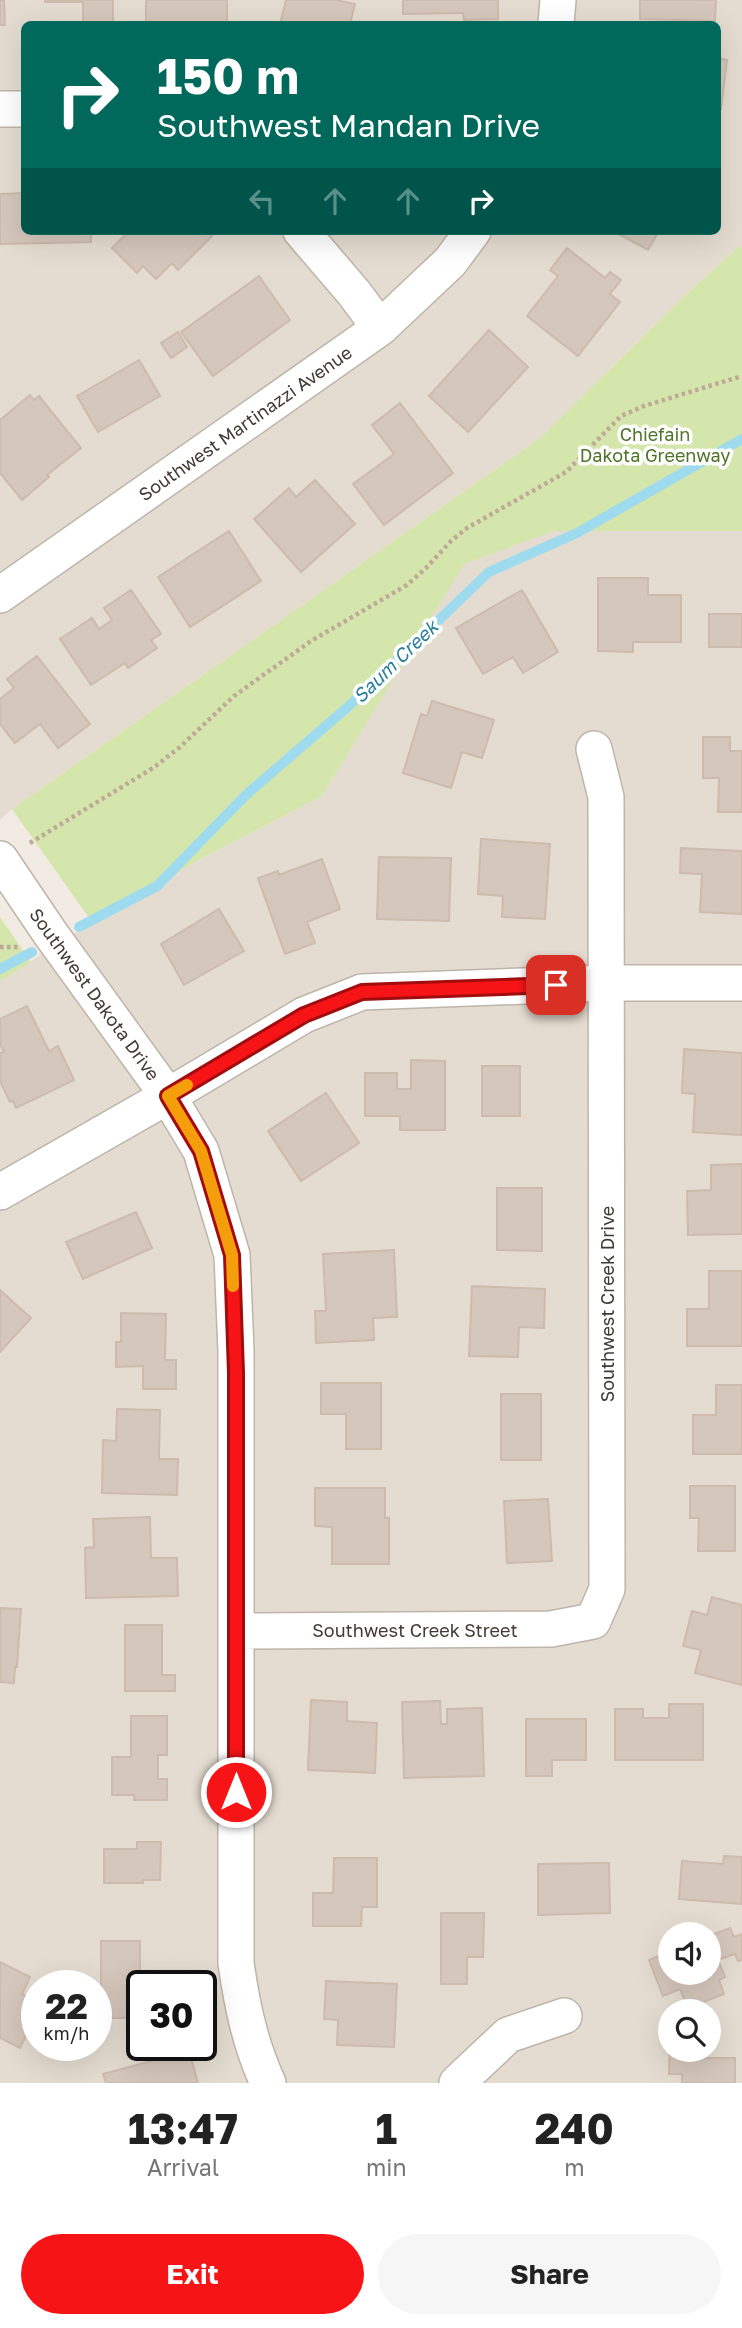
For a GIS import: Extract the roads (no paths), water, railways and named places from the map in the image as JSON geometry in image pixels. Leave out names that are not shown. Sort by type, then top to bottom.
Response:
[{"type":"street","points":[[556,21],[558,0]]},
{"type":"street","points":[[0,109],[21,108]]},
{"type":"street","points":[[304,235],[380,328]]},
{"type":"street","name":"Southwest Martinazzi Avenue","points":[[0,595],[380,328],[450,261],[470,235]]},
{"type":"street","name":"Southwest Creek Drive","points":[[593,1621],[607,1589],[606,797],[594,750]]},
{"type":"street","name":"Southwest Dakota Drive","points":[[12,853],[50,933],[168,1096],[201,1151],[232,1255],[236,1351],[236,1963],[243,2013],[254,2054],[268,2083]]},
{"type":"street","points":[[0,1192],[304,1015],[362,992],[606,983],[742,983]]},
{"type":"street","name":"Southwest Creek Street","points":[[236,1631],[551,1629],[593,1621]]},
{"type":"street","points":[[457,2083],[508,2035],[564,2016]]},
{"type":"waterway","name":"Saum Creek","points":[[79,927],[157,886],[247,794],[350,705],[489,572],[577,533],[742,439]]},
{"type":"waterway","name":"Saum Creek","points":[[0,969],[32,952]]},
{"type":"park label","name":"Chiefain Dakota Greenway","points":[[655,444]]}]
